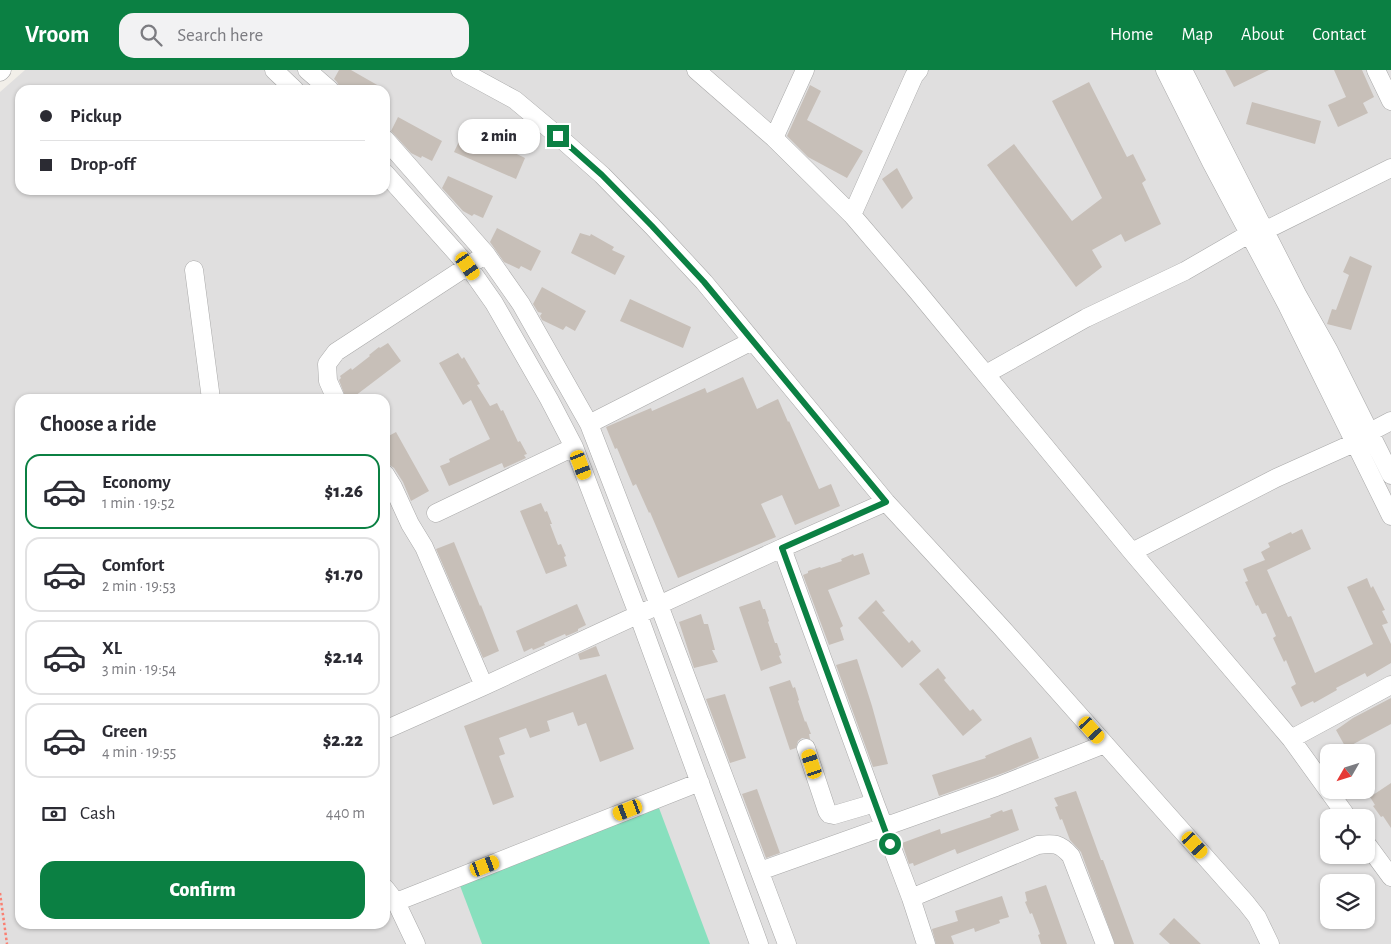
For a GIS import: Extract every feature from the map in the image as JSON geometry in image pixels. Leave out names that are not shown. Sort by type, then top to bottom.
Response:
[{"type":"street","points":[[274,70],[290,85]]},
{"type":"street","points":[[307,70],[324,85]]},
{"type":"street","points":[[460,70],[515,100],[558,136],[602,175],[704,282],[886,502],[1001,627],[1246,903],[1270,944]]},
{"type":"street","points":[[696,70],[774,138],[852,215],[1290,739],[1341,809]]},
{"type":"street","points":[[774,138],[805,70]]},
{"type":"street","points":[[852,215],[914,76],[919,70]]},
{"type":"street","points":[[1165,70],[1257,232],[1298,296],[1329,351],[1391,475]]},
{"type":"street","points":[[1183,70],[1257,232],[1286,305],[1391,516]]},
{"type":"street","points":[[1376,70],[1391,101]]},
{"type":"street","points":[[390,145],[486,254],[521,304],[589,424],[660,604],[787,944]]},
{"type":"street","points":[[986,374],[1086,318],[1185,271],[1257,232],[1391,168]]},
{"type":"street","points":[[390,179],[468,266],[494,303],[574,446],[759,944]]},
{"type":"street","points":[[334,394],[328,380],[327,364],[336,352],[486,254]]},
{"type":"street","points":[[194,270],[209,394]]},
{"type":"street","points":[[589,424],[752,341]]},
{"type":"street","points":[[1132,552],[1276,478],[1354,443],[1391,421]]},
{"type":"street","points":[[436,513],[574,446]]},
{"type":"street","points":[[390,482],[410,524],[424,547],[484,686]]},
{"type":"street","points":[[390,728],[886,502]]},
{"type":"street","points":[[782,548],[911,898],[926,944]]},
{"type":"street","points":[[1290,739],[1391,685]]},
{"type":"street","points":[[760,872],[996,787],[1105,744]]},
{"type":"street","points":[[806,748],[829,814],[834,815],[875,803]]},
{"type":"street","points":[[416,944],[390,895],[700,782]]},
{"type":"street","points":[[911,898],[1038,845],[1054,843],[1064,848],[1071,856],[1105,944]]},
{"type":"street","points":[[1375,855],[1391,877]]},
{"type":"path","points":[[0,893],[7,944]]},
{"type":"shaded area","points":[[25,70],[1391,70],[1391,944],[0,944],[0,92]]},
{"type":"green space","points":[[659,808],[710,944],[482,944],[459,883]]},
{"type":"building","points":[[339,70],[351,70],[377,85],[338,85],[334,79]]},
{"type":"building","points":[[1225,70],[1269,70],[1234,87]]},
{"type":"building","points":[[1334,70],[1362,70],[1374,97],[1363,103],[1368,113],[1338,127],[1328,105],[1346,97]]},
{"type":"building","points":[[1089,82],[1127,157],[1133,154],[1146,180],[1142,183],[1161,224],[1125,242],[1121,234],[1092,250],[1102,267],[1076,287],[987,165],[1014,144],[1072,221],[1102,198],[1052,101]]},
{"type":"building","points":[[810,85],[821,91],[807,120],[863,151],[847,178],[808,157],[787,136]]},
{"type":"building","points":[[1252,102],[1321,121],[1315,144],[1246,124]]},
{"type":"building","points":[[398,117],[442,141],[432,161],[411,153],[391,131]]},
{"type":"building","points":[[465,129],[525,158],[516,179],[454,152]]},
{"type":"building","points":[[897,168],[913,198],[902,209],[882,179]]},
{"type":"building","points":[[448,176],[493,196],[483,218],[474,214],[472,216],[463,211],[442,188]]},
{"type":"building","points":[[497,228],[541,251],[531,271],[521,266],[519,269],[504,262],[490,242]]},
{"type":"building","points":[[580,233],[590,236],[591,234],[614,247],[612,250],[625,256],[615,275],[571,253]]},
{"type":"building","points":[[1350,256],[1372,266],[1351,330],[1327,324],[1332,309],[1336,310],[1349,275],[1343,272]]},
{"type":"building","points":[[542,287],[586,311],[575,331],[566,326],[563,330],[542,320],[540,316],[542,313],[538,312],[533,304]]},
{"type":"building","points":[[630,299],[691,327],[683,348],[620,321]]},
{"type":"building","points":[[388,343],[401,361],[358,394],[344,394],[339,380],[340,376],[351,368],[352,370]]},
{"type":"building","points":[[458,353],[462,359],[464,357],[480,384],[477,385],[490,406],[497,403],[501,411],[503,410],[518,442],[520,441],[527,454],[524,455],[526,458],[504,468],[502,463],[449,486],[440,466],[450,462],[449,459],[490,439],[471,400],[463,405],[439,363]]},
{"type":"building","points":[[743,377],[757,409],[778,399],[819,489],[831,484],[840,506],[795,525],[782,495],[761,504],[776,537],[678,578],[650,512],[636,484],[633,486],[606,427],[651,408],[652,411],[705,388],[707,393]]},
{"type":"building","points":[[396,432],[429,491],[411,501],[403,482],[394,468],[390,465],[390,435]]},
{"type":"building","points":[[541,503],[545,512],[547,511],[558,545],[561,544],[566,556],[564,557],[567,566],[546,574],[520,511]]},
{"type":"building","points":[[1302,529],[1311,549],[1267,570],[1288,617],[1291,616],[1315,673],[1373,644],[1347,587],[1367,578],[1385,610],[1382,611],[1388,623],[1382,625],[1391,644],[1391,663],[1367,677],[1365,673],[1336,688],[1337,690],[1314,703],[1313,701],[1301,707],[1291,687],[1296,684],[1286,660],[1284,662],[1273,638],[1276,636],[1266,613],[1262,614],[1258,605],[1256,606],[1245,582],[1248,581],[1243,569],[1265,560],[1261,552],[1270,547],[1268,543]]},
{"type":"building","points":[[454,542],[499,651],[483,658],[436,549]]},
{"type":"building","points":[[863,553],[870,574],[828,590],[843,626],[840,628],[844,640],[829,645],[803,575],[808,573],[808,571],[842,561],[841,559],[853,554],[854,556]]},
{"type":"building","points":[[760,600],[763,609],[765,609],[775,643],[777,643],[782,663],[761,671],[739,607]]},
{"type":"building","points":[[876,600],[885,611],[882,612],[909,643],[912,640],[921,651],[902,668],[858,618]]},
{"type":"building","points":[[577,604],[586,625],[578,629],[578,631],[566,636],[565,634],[544,643],[545,645],[524,652],[516,631]]},
{"type":"building","points":[[701,614],[704,624],[708,624],[715,650],[712,650],[718,662],[694,668],[679,622]]},
{"type":"building","points":[[596,646],[600,656],[580,660],[578,654]]},
{"type":"building","points":[[857,659],[888,764],[873,767],[836,665]]},
{"type":"building","points":[[938,668],[946,678],[944,680],[970,711],[973,709],[982,720],[963,736],[919,684]]},
{"type":"building","points":[[606,674],[634,749],[600,762],[586,723],[578,726],[573,712],[547,721],[550,731],[530,738],[526,728],[499,738],[505,754],[499,756],[514,797],[493,805],[464,726]]},
{"type":"building","points":[[790,680],[793,688],[795,687],[805,722],[811,734],[809,734],[810,739],[802,738],[798,741],[796,748],[790,750],[769,687]]},
{"type":"building","points":[[725,694],[746,758],[730,763],[706,699]]},
{"type":"building","points":[[1391,698],[1391,724],[1354,744],[1344,744],[1336,730],[1353,718]]},
{"type":"building","points":[[1031,737],[1039,758],[939,796],[932,775],[986,758],[985,756]]},
{"type":"building","points":[[1391,783],[1391,828],[1373,806],[1375,805],[1371,799],[1375,799],[1375,794]]},
{"type":"building","points":[[757,789],[780,853],[766,858],[742,794]]},
{"type":"building","points":[[1076,791],[1134,944],[1115,944],[1081,852],[1070,840],[1055,807],[1058,806],[1054,798]]},
{"type":"building","points":[[1012,809],[1019,830],[957,854],[955,849],[914,866],[913,863],[909,864],[902,843],[940,829],[941,834],[991,817],[990,815],[1002,810],[1003,812]]},
{"type":"building","points":[[1046,885],[1067,944],[1041,944],[1038,935],[1040,934],[1032,913],[1030,914],[1025,902],[1027,901],[1025,892]]},
{"type":"building","points":[[1002,896],[1009,917],[999,920],[1000,923],[975,932],[974,928],[951,936],[954,944],[936,944],[932,929],[958,921],[955,911]]},
{"type":"building","points":[[1174,918],[1201,944],[1170,944],[1159,934]]},
{"type":"route","points":[[558,136],[602,175],[704,282],[886,502],[782,548],[890,844]]}]
